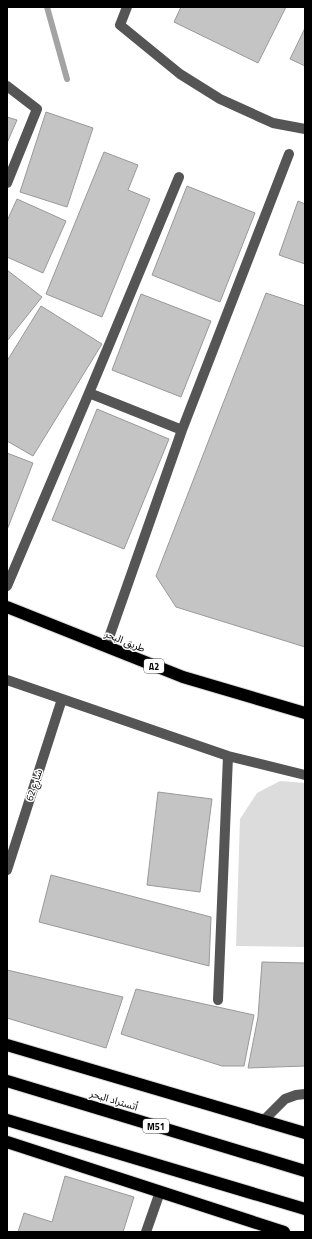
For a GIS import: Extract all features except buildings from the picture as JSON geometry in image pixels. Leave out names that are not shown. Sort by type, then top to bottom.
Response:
[{"type":"highway","name":"طريق البحر","points":[[7,607],[183,677],[305,713]]},
{"type":"highway","points":[[7,1045],[305,1133]]},
{"type":"highway","name":"أتستراد البحر","points":[[7,1081],[305,1171]]},
{"type":"highway","points":[[7,1120],[305,1209]]},
{"type":"highway","points":[[7,1142],[284,1232]]},
{"type":"street","points":[[127,7],[120,25],[180,74],[220,99],[272,123],[305,130]]},
{"type":"street","points":[[7,86],[37,109],[7,183]]},
{"type":"street","points":[[106,646],[182,430],[289,154]]},
{"type":"street","points":[[7,586],[179,177]]},
{"type":"street","points":[[89,393],[182,430]]},
{"type":"street","points":[[7,680],[228,756],[305,775]]},
{"type":"street","name":"شارع 62","points":[[7,870],[62,699]]},
{"type":"street","points":[[218,1000],[228,756]]},
{"type":"street","points":[[264,1120],[285,1099],[296,1095],[305,1094]]},
{"type":"street","points":[[146,1232],[160,1192]]},
{"type":"shaded area","points":[[280,781],[305,783],[305,947],[236,946],[240,819],[257,793]]},
{"type":"waterway","points":[[47,7],[67,79]]}]
